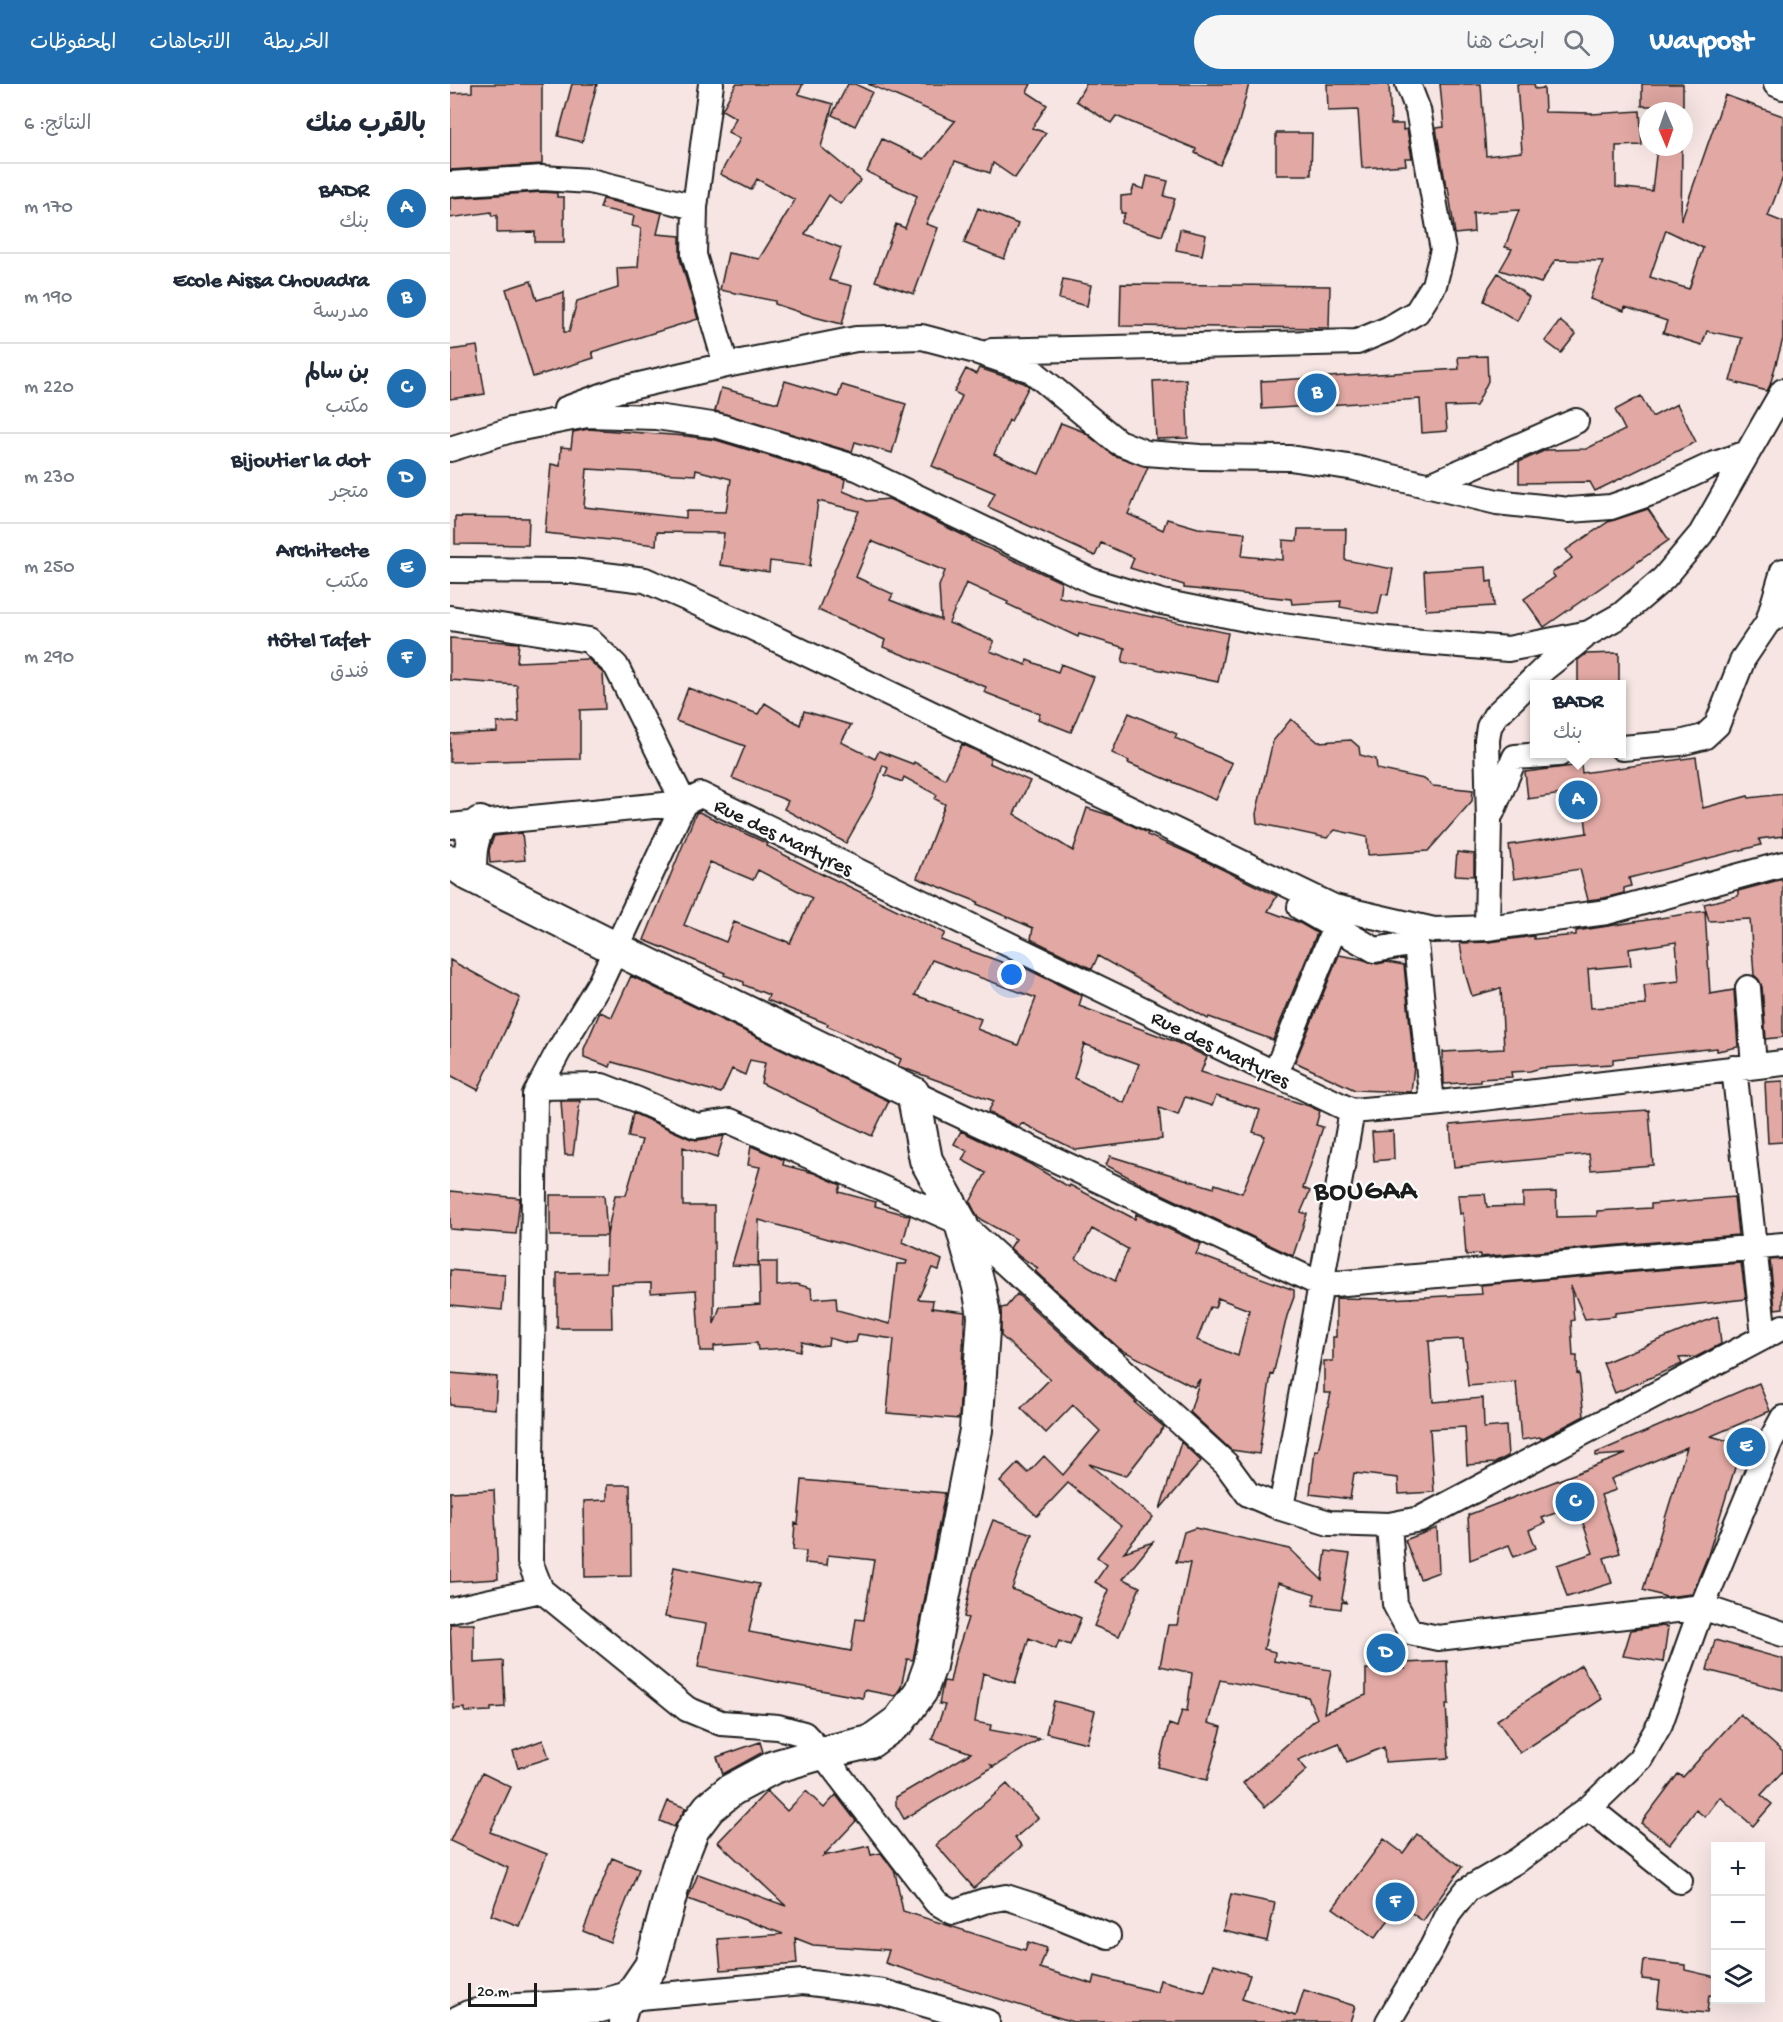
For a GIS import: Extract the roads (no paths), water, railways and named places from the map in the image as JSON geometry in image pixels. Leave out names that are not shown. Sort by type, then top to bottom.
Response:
[{"type":"main road","points":[[459,2022],[469,2017],[497,2011],[600,2006],[626,2014],[651,1966],[678,1867],[693,1829],[708,1808],[731,1790],[774,1767],[870,1742],[898,1721],[921,1690],[930,1666],[976,1430],[984,1316],[979,1287],[961,1223],[926,1160],[913,1093],[617,949],[460,868],[480,823]]},
{"type":"street","points":[[711,84],[695,207],[694,255],[726,365]]},
{"type":"street","points":[[975,351],[1357,342],[1388,329],[1417,312],[1434,285],[1443,250],[1418,110],[1408,84]]},
{"type":"street","points":[[1776,84],[1783,87]]},
{"type":"street","points":[[450,184],[542,178],[590,181],[695,207]]},
{"type":"street","points":[[450,449],[511,430],[618,390],[726,365],[856,339],[922,336],[1031,370],[1118,442],[1146,453],[1200,457],[1290,458],[1355,468],[1497,502],[1569,510],[1611,507],[1654,492],[1712,465],[1747,453]]},
{"type":"street","points":[[1532,680],[1589,633],[1621,615],[1635,604],[1688,552],[1701,534],[1783,391]]},
{"type":"street","points":[[511,430],[587,415],[656,417],[719,426],[857,468],[1092,581],[1161,602],[1261,622],[1387,639],[1508,649],[1589,633]]},
{"type":"street","points":[[1428,486],[1576,421]]},
{"type":"street","points":[[450,570],[572,571],[645,580],[747,625],[1334,907],[1425,937]]},
{"type":"street","points":[[1626,748],[1680,743],[1704,737],[1717,725],[1743,659],[1776,617],[1783,571]]},
{"type":"street","points":[[450,618],[589,640],[616,666],[692,799]]},
{"type":"street","points":[[1487,928],[1489,820],[1487,740],[1489,727],[1495,716],[1530,682]]},
{"type":"street","points":[[1489,820],[1515,757],[1530,756]]},
{"type":"street","points":[[450,826],[692,799]]},
{"type":"street","points":[[692,799],[600,983],[535,1095],[530,1562],[541,1590],[687,1709],[721,1723],[778,1727],[804,1734],[822,1753],[936,1902],[953,1912],[984,1901],[1006,1897],[1108,1936]]},
{"type":"street","name":"Rue des Martyres","points":[[692,799],[1352,1111]]},
{"type":"street","points":[[1266,874],[1294,903],[1375,950],[1425,937],[1607,912],[1783,864]]},
{"type":"street","points":[[1275,1074],[1335,927]]},
{"type":"street","points":[[1425,937],[1432,1104]]},
{"type":"street","points":[[539,1087],[602,1086],[696,1126],[730,1121],[961,1223],[1226,1464],[1248,1494],[1281,1508],[1329,1523],[1389,1525],[1420,1519],[1773,1331],[1754,1247],[1744,1067],[1748,988]]},
{"type":"street","points":[[1281,1508],[1352,1111],[1432,1104],[1783,1063]]},
{"type":"street","points":[[913,1093],[1322,1285],[1783,1245]]},
{"type":"street","points":[[1388,2022],[1449,1913],[1467,1890],[1518,1860],[1588,1808],[1640,1759],[1660,1724],[1702,1607],[1770,1442],[1783,1418]]},
{"type":"street","points":[[1389,1525],[1395,1604],[1410,1632],[1438,1638],[1702,1607],[1783,1634]]},
{"type":"street","points":[[450,1610],[541,1590]]},
{"type":"street","points":[[1588,1808],[1680,1881]]},
{"type":"street","points":[[626,2014],[803,1982],[883,1992],[987,2022]]},
{"type":"place","name":"Ecole Aissa Chouadra","points":[[1317,393]]},
{"type":"place","name":"BADR","points":[[1578,800]]},
{"type":"place","name":"Architecte","points":[[1746,1447]]},
{"type":"place","name":"بن سالم","points":[[1575,1502]]},
{"type":"place","name":"Bijoutier la dot","points":[[1386,1653]]},
{"type":"place","name":"Hôtel Tafet","points":[[1395,1902]]},
{"type":"district","name":"BOUGAA","points":[[1366,1189]]}]
